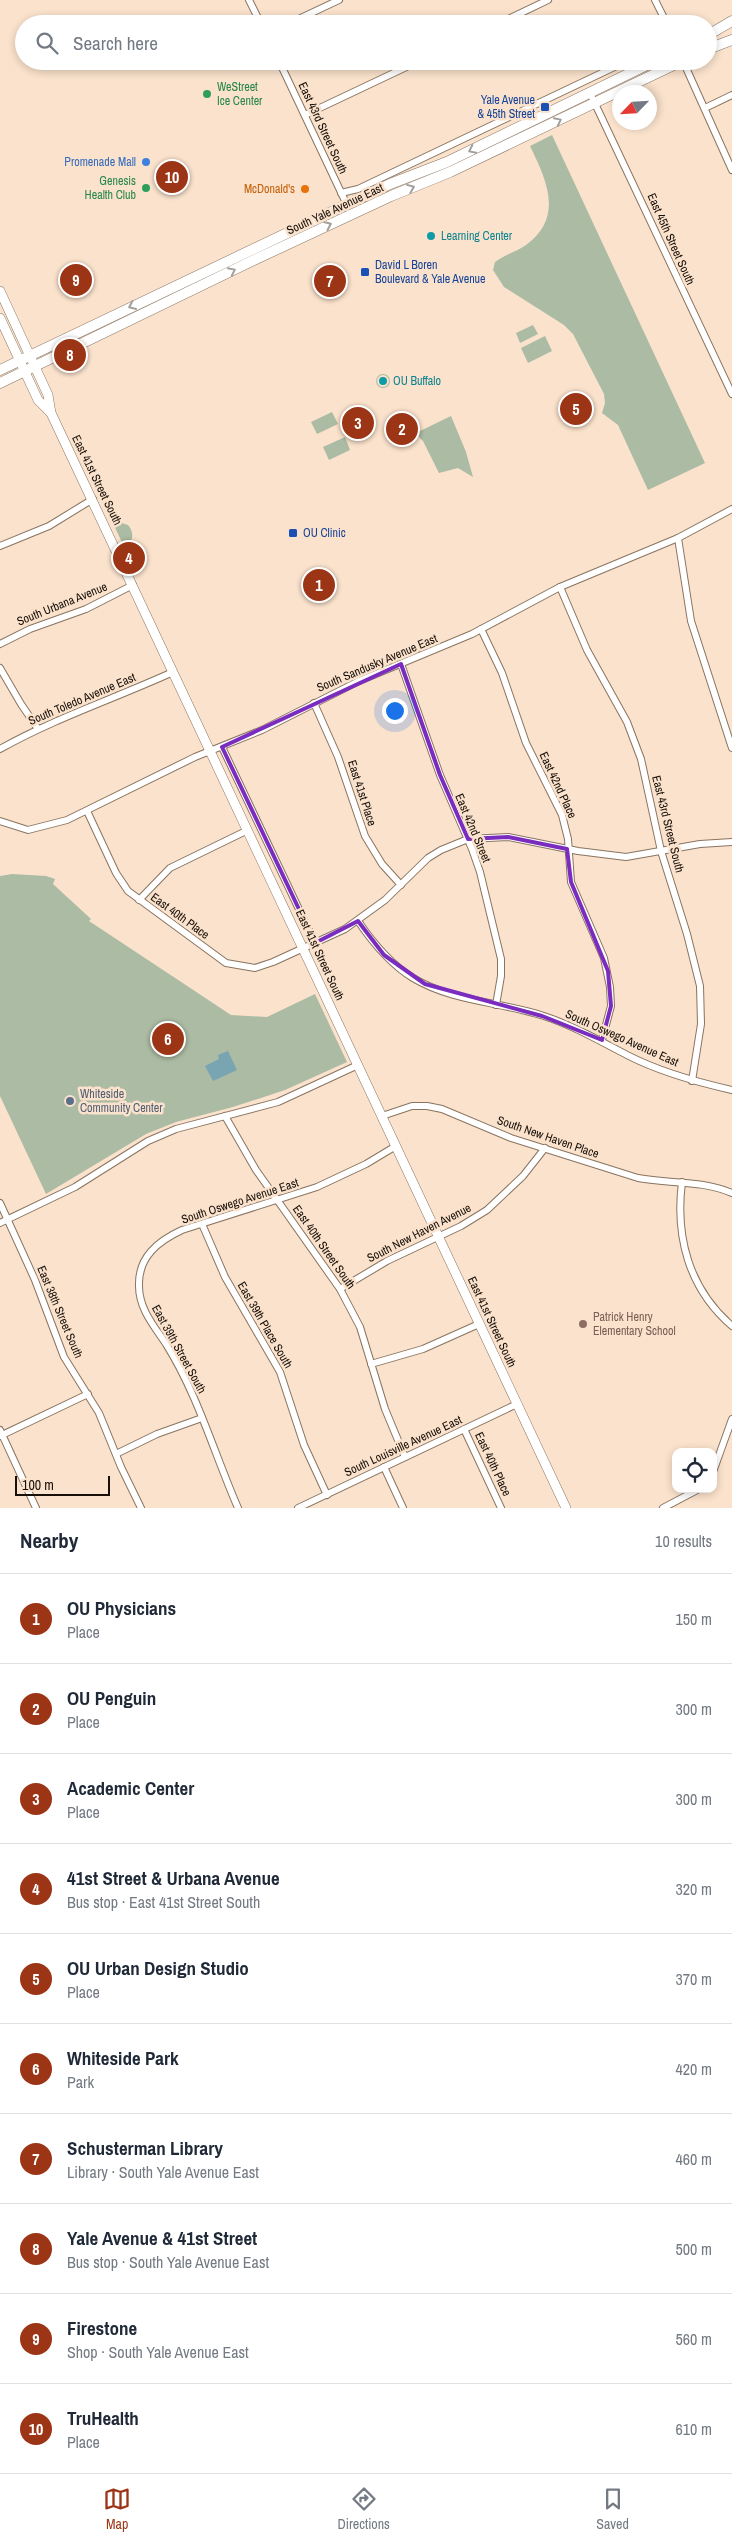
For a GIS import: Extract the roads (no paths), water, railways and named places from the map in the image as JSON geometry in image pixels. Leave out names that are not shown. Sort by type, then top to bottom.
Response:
[{"type":"main road","points":[[717,30],[732,21]]},
{"type":"main road","points":[[717,46],[732,40]]},
{"type":"main road","name":"South Yale Avenue East","points":[[0,383],[348,210],[390,184],[447,162],[637,70]]},
{"type":"main road","name":"South Yale Avenue East","points":[[0,370],[175,286],[348,210],[521,139],[663,70]]},
{"type":"main road","points":[[516,129],[521,139]]},
{"type":"main road","points":[[166,302],[175,286]]},
{"type":"main road","name":"East 41st Street South","points":[[0,291],[48,395],[51,413],[566,1508]]},
{"type":"main road","name":"East 41st Street South","points":[[0,318],[38,400],[51,413]]},
{"type":"street","points":[[248,0],[256,15]]},
{"type":"street","points":[[307,15],[339,0]]},
{"type":"street","points":[[517,15],[548,0]]},
{"type":"street","points":[[655,0],[662,15]]},
{"type":"street","name":"East 43rd Street South","points":[[283,70],[348,210]]},
{"type":"street","points":[[305,115],[400,70]]},
{"type":"street","name":"South Yale Avenue East","points":[[341,194],[358,189],[608,70]]},
{"type":"street","points":[[686,70],[732,170]]},
{"type":"street","name":"East 45th Street South","points":[[590,93],[732,394]]},
{"type":"street","points":[[705,108],[732,95]]},
{"type":"street","points":[[0,546],[49,526],[93,499]]},
{"type":"street","name":"South Sandusky Avenue East","points":[[0,821],[19,828],[33,829],[51,826],[87,811],[211,751],[262,730],[359,681],[481,629],[560,587],[678,538],[732,509]]},
{"type":"street","points":[[678,538],[691,621],[732,748]]},
{"type":"street","name":"South Urbana Avenue","points":[[0,644],[30,629],[86,609],[133,585]]},
{"type":"street","name":"East 43rd Street South","points":[[560,587],[587,650],[635,741],[661,851],[687,934],[700,986],[701,1024],[692,1081]]},
{"type":"street","name":"East 42nd Place","points":[[481,629],[502,673],[526,742],[562,815],[566,828],[571,882],[608,971],[610,1006],[602,1040]]},
{"type":"street","name":"East 42nd Street","points":[[401,664],[440,775],[480,872],[501,959],[501,976],[496,1005]]},
{"type":"street","points":[[0,668],[20,704],[38,729]]},
{"type":"street","name":"South Toledo Avenue East","points":[[0,749],[38,729],[173,672]]},
{"type":"street","name":"East 41st Place","points":[[314,703],[338,757],[365,836],[382,864],[401,884]]},
{"type":"street","name":"East 41st Street South","points":[[222,747],[315,943]]},
{"type":"street","name":"East 40th Place","points":[[87,811],[116,873],[128,891],[222,960],[235,966],[255,968],[303,949],[358,921],[433,854],[468,839]]},
{"type":"street","points":[[138,900],[170,868],[248,830]]},
{"type":"street","points":[[468,839],[508,837],[568,849],[626,857],[700,844],[732,842]]},
{"type":"street","name":"South Oswego Avenue East","points":[[358,921],[373,942],[413,978],[444,992],[542,1016],[602,1040],[628,1056],[692,1081],[732,1090]]},
{"type":"street","points":[[0,1223],[75,1187],[148,1141],[176,1129],[278,1102],[358,1065]]},
{"type":"street","name":"South New Haven Place","points":[[382,1116],[403,1108],[426,1106],[456,1114],[511,1138],[638,1178],[656,1182],[682,1182],[719,1187],[732,1192]]},
{"type":"street","name":"East 40th Street South","points":[[225,1116],[247,1156],[340,1288],[360,1327],[386,1411],[405,1457]]},
{"type":"street","name":"South Oswego Avenue East","points":[[148,1255],[162,1240],[202,1224],[339,1178],[396,1146]]},
{"type":"street","name":"South New Haven Avenue","points":[[340,1288],[387,1261],[439,1237],[487,1210],[523,1176],[545,1148]]},
{"type":"street","points":[[682,1182],[679,1214],[686,1257],[702,1292],[732,1326]]},
{"type":"street","name":"East 38th Street South","points":[[0,1203],[35,1280],[64,1357],[100,1416],[141,1508]]},
{"type":"street","name":"East 39th Place South","points":[[202,1224],[225,1277],[280,1372],[304,1445],[327,1495]]},
{"type":"street","name":"East 39th Street South","points":[[148,1255],[139,1279],[142,1306],[184,1375],[238,1508]]},
{"type":"street","points":[[371,1364],[423,1349],[479,1324]]},
{"type":"street","points":[[36,1508],[1,1434],[88,1394]]},
{"type":"street","name":"South Louisville Avenue East","points":[[298,1508],[517,1404]]},
{"type":"street","points":[[116,1454],[157,1434],[202,1418]]},
{"type":"street","points":[[717,1461],[731,1423]]},
{"type":"street","name":"East 40th Place","points":[[464,1429],[501,1508]]},
{"type":"street","points":[[384,1467],[403,1508]]},
{"type":"street","points":[[663,1508],[691,1493]]},
{"type":"water","points":[[228,1051],[237,1070],[213,1081],[205,1066],[219,1059],[218,1055]]},
{"type":"place","name":"WeStreet Ice Center","points":[[207,94]]},
{"type":"place","name":"Yale Avenue & 45th Street","points":[[545,107]]},
{"type":"place","name":"Promenade Mall","points":[[146,162]]},
{"type":"place","name":"TruHealth","points":[[172,177]]},
{"type":"place","name":"Genesis Health Club","points":[[146,188]]},
{"type":"place","name":"McDonald's","points":[[305,189]]},
{"type":"place","name":"Learning Center","points":[[431,236]]},
{"type":"place","name":"David L Boren Boulevard & Yale Avenue","points":[[365,272]]},
{"type":"place","name":"Firestone","points":[[76,280]]},
{"type":"place","name":"Schusterman Library","points":[[330,281]]},
{"type":"place","name":"Yale Avenue & 41st Street","points":[[70,355]]},
{"type":"place","name":"OU Buffalo","points":[[383,381]]},
{"type":"place","name":"OU Urban Design Studio","points":[[576,409]]},
{"type":"place","name":"Academic Center","points":[[358,423]]},
{"type":"place","name":"OU Penguin","points":[[402,429]]},
{"type":"place","name":"OU Clinic","points":[[293,533]]},
{"type":"place","name":"41st Street & Urbana Avenue","points":[[129,558]]},
{"type":"place","name":"OU Physicians","points":[[319,585]]},
{"type":"place","name":"Whiteside Park","points":[[168,1039]]},
{"type":"place","name":"Whiteside Community Center","points":[[70,1101]]},
{"type":"place","name":"Patrick Henry Elementary School","points":[[583,1324]]}]
